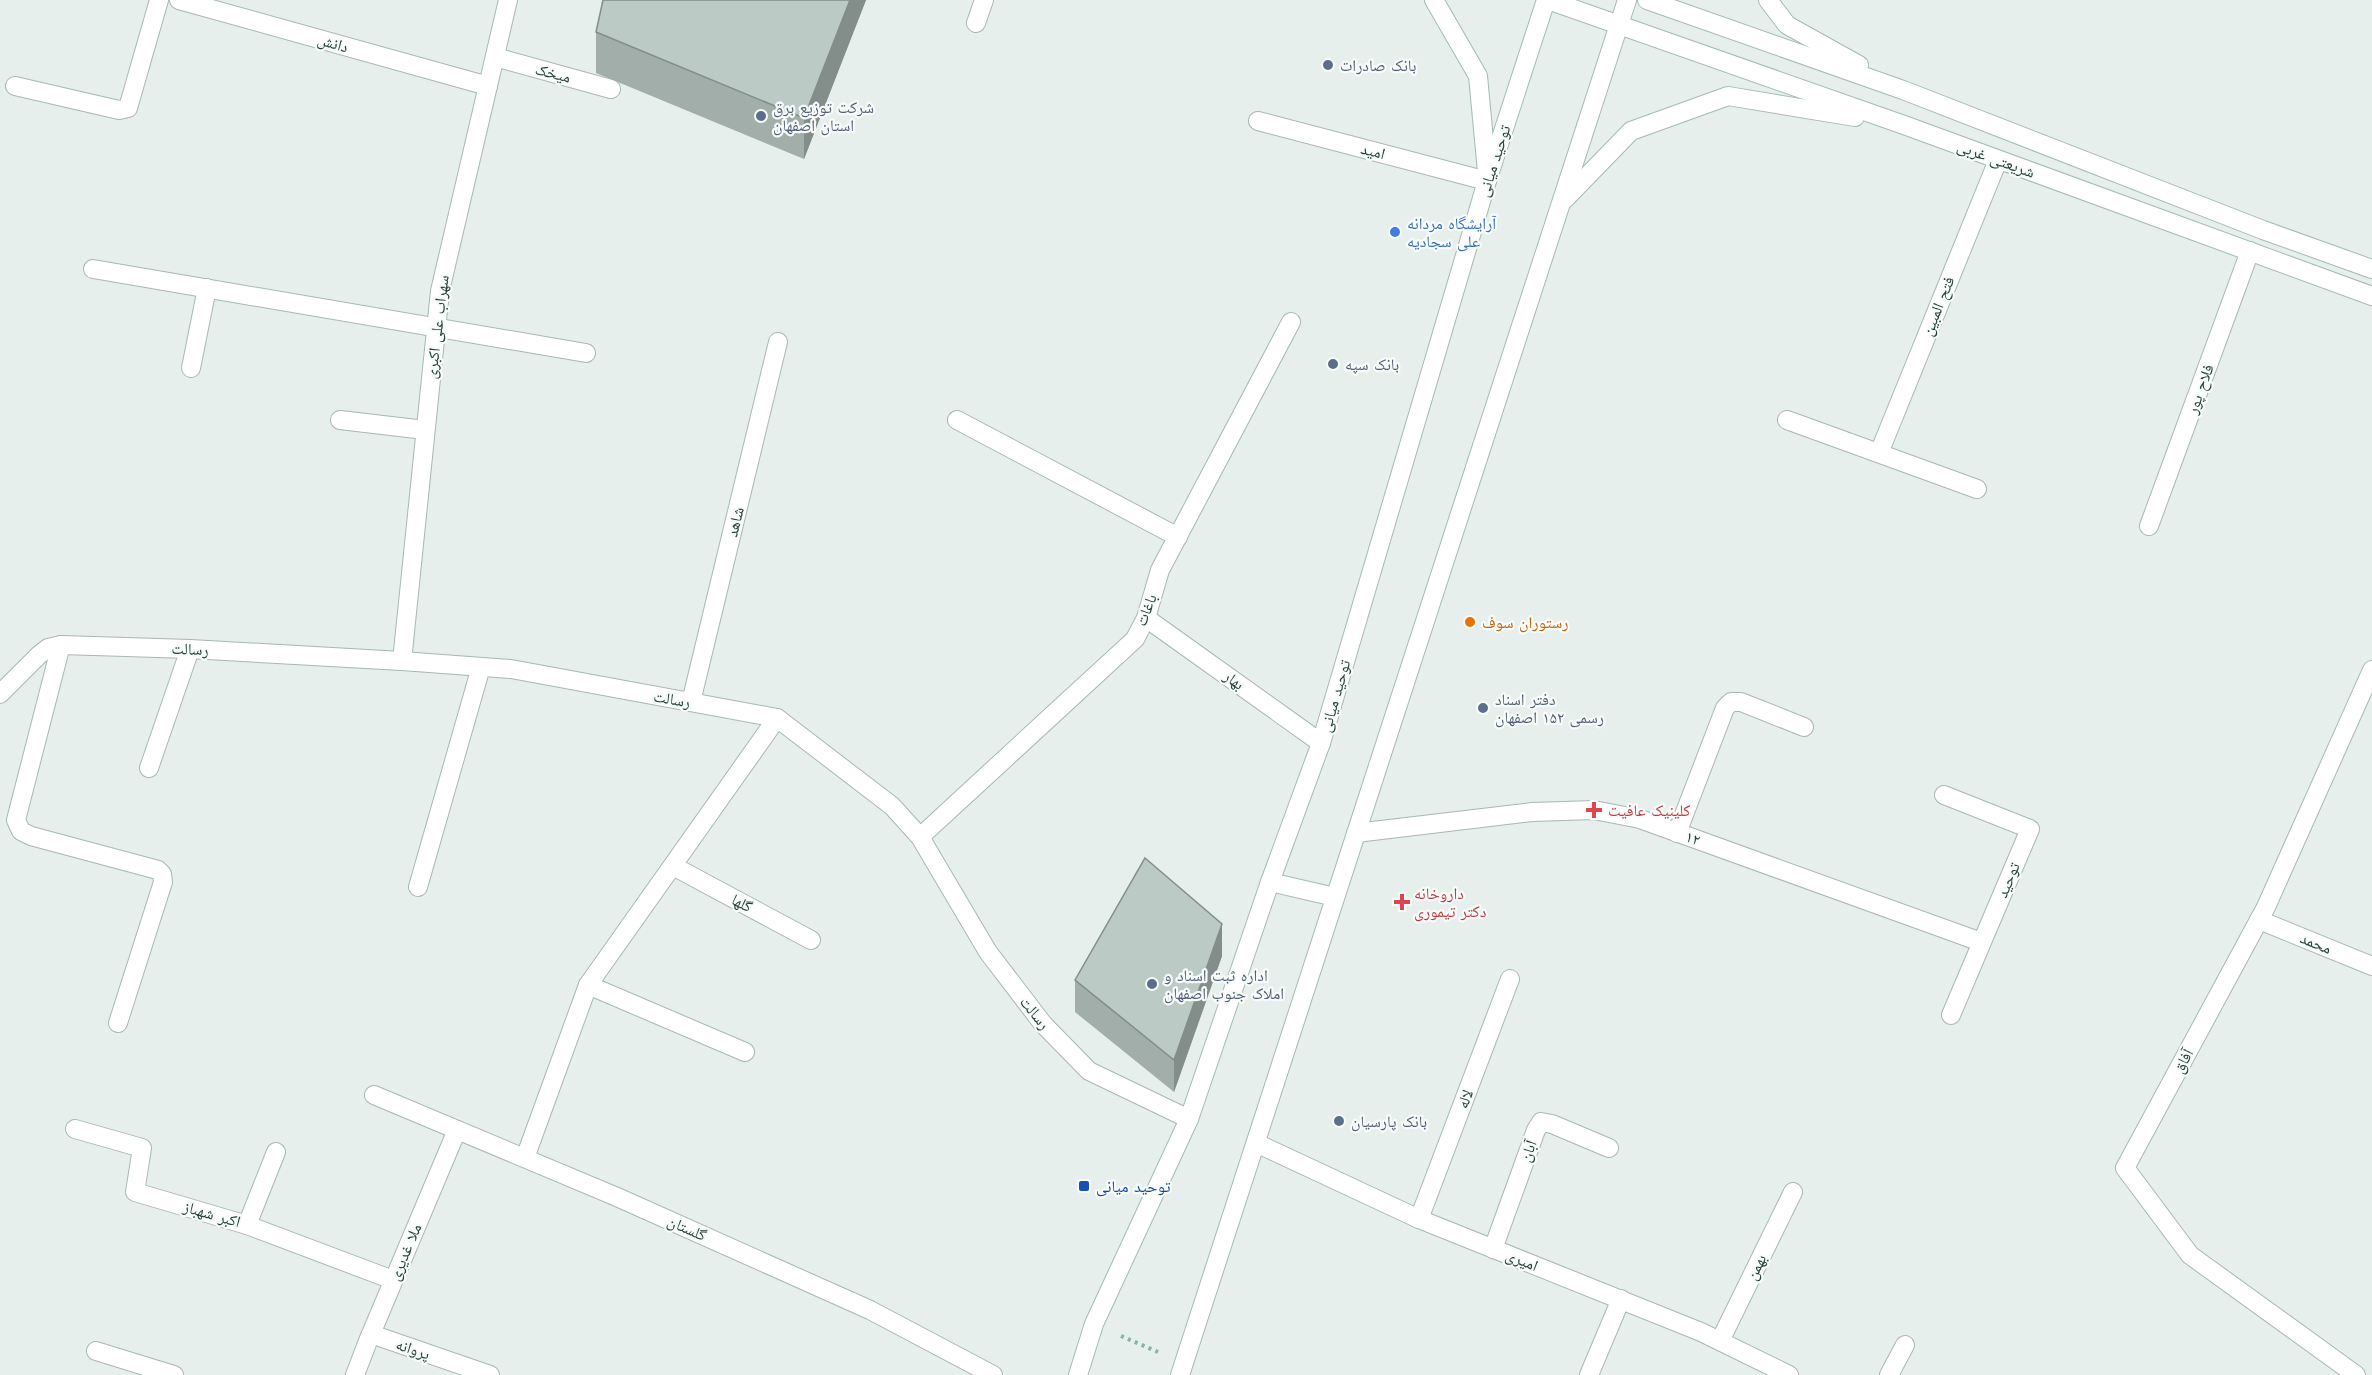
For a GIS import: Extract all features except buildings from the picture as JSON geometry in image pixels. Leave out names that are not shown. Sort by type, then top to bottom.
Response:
[{"type":"street","points":[[15,86],[119,110],[128,108],[159,0]]},
{"type":"street","name":"دانش","points":[[179,0],[488,86]]},
{"type":"street","name":"سهراب علی اکبری","points":[[402,661],[440,291],[508,0]]},
{"type":"street","points":[[975,23],[984,0]]},
{"type":"street","points":[[1434,0],[1478,76],[1487,181]]},
{"type":"street","name":"توحید میانی","points":[[1078,1375],[1094,1324],[1189,1119],[1270,882],[1321,743],[1487,181],[1547,0]]},
{"type":"street","name":"شریعتی غربی","points":[[1547,0],[1904,125],[2372,296]]},
{"type":"street","points":[[1182,1369],[1627,0]]},
{"type":"street","name":"شریعتی غربی","points":[[1647,0],[1903,90],[2252,226],[2372,269]]},
{"type":"street","points":[[1768,0],[1787,25],[1903,90]]},
{"type":"street","name":"میخک","points":[[495,57],[610,89]]},
{"type":"street","points":[[1562,202],[1631,131],[1728,96],[1904,125]]},
{"type":"street","name":"امید","points":[[1258,121],[1487,181]]},
{"type":"street","name":"فتح المبین","points":[[1879,453],[1998,160]]},
{"type":"street","name":"فلاح پور","points":[[2150,526],[2250,251]]},
{"type":"street","points":[[93,269],[586,353]]},
{"type":"street","points":[[191,368],[207,288]]},
{"type":"street","name":"باغات","points":[[920,837],[1135,639],[1146,618],[1160,570],[1291,322]]},
{"type":"street","name":"شاهد","points":[[691,702],[778,342]]},
{"type":"street","points":[[340,420],[425,430]]},
{"type":"street","points":[[957,420],[1178,537]]},
{"type":"street","points":[[1787,420],[1977,489]]},
{"type":"street","name":"بهار","points":[[1146,618],[1321,743]]},
{"type":"street","points":[[61,645],[16,820],[21,831],[30,836],[158,870],[162,874],[163,882],[118,1023]]},
{"type":"street","name":"رسالت","points":[[0,694],[39,655],[48,648],[61,645],[189,649],[511,669],[777,718],[892,806],[920,837],[988,952],[1043,1024],[1089,1071],[1189,1119]]},
{"type":"street","points":[[149,768],[189,649]]},
{"type":"street","points":[[418,887],[481,667]]},
{"type":"street","name":"آفاق","points":[[2356,1375],[2190,1255],[2125,1168],[2259,920],[2372,670]]},
{"type":"street","points":[[1677,833],[1725,708],[1731,702],[1741,702],[1804,727]]},
{"type":"street","points":[[525,1158],[588,985],[777,718]]},
{"type":"street","name":"توحید","points":[[1944,795],[2030,830],[1951,1015]]},
{"type":"street","name":"۱۲","points":[[1356,833],[1532,812],[1594,810],[1640,819],[1981,942]]},
{"type":"street","name":"گلها","points":[[673,866],[811,940]]},
{"type":"street","points":[[1270,882],[1335,897]]},
{"type":"street","name":"محمد","points":[[2259,920],[2372,966]]},
{"type":"street","name":"لاله","points":[[1419,1219],[1510,979]]},
{"type":"street","points":[[588,985],[745,1052]]},
{"type":"street","name":"گلستان","points":[[374,1095],[525,1158],[870,1310],[993,1375]]},
{"type":"street","name":"آبان","points":[[1493,1249],[1536,1130],[1541,1122],[1552,1124],[1609,1148]]},
{"type":"street","name":"اکبر شهباز","points":[[75,1129],[141,1148],[135,1192],[247,1225],[393,1280]]},
{"type":"street","name":"ملا غدیری","points":[[355,1375],[457,1130]]},
{"type":"street","name":"امیری","points":[[1256,1143],[1419,1219],[1621,1299],[1720,1341],[1789,1375]]},
{"type":"street","points":[[247,1225],[276,1152]]},
{"type":"street","name":"بهمن","points":[[1720,1341],[1793,1192]]},
{"type":"street","points":[[1589,1375],[1621,1299]]},
{"type":"street","name":"پروانه","points":[[371,1334],[490,1375]]},
{"type":"street","points":[[1889,1375],[1905,1345]]},
{"type":"street","points":[[96,1351],[174,1375]]},
{"type":"path","points":[[1094,1324],[1182,1369]]},
{"type":"place","name":"بانک صادرات","points":[[1328,65]]},
{"type":"place","name":"شرکت توزیع برق استان اصفهان","points":[[761,116]]},
{"type":"place","name":"آرایشگاه مردانه علی سجادیه","points":[[1395,232]]},
{"type":"place","name":"بانک سپه","points":[[1333,364]]},
{"type":"place","name":"رستوران سوف","points":[[1470,622]]},
{"type":"place","name":"دفتر اسناد رسمی ۱۵۲ اصفهان","points":[[1483,708]]},
{"type":"place","name":"کلینیک عافیت","points":[[1594,810]]},
{"type":"place","name":"داروخانه دکتر تیموری","points":[[1402,902]]},
{"type":"place","name":"اداره ثبت اسناد و املاک جنوب اصفهان","points":[[1152,984]]},
{"type":"place","name":"بانک پارسیان","points":[[1339,1121]]},
{"type":"place","name":"توحید میانی","points":[[1084,1186]]}]
